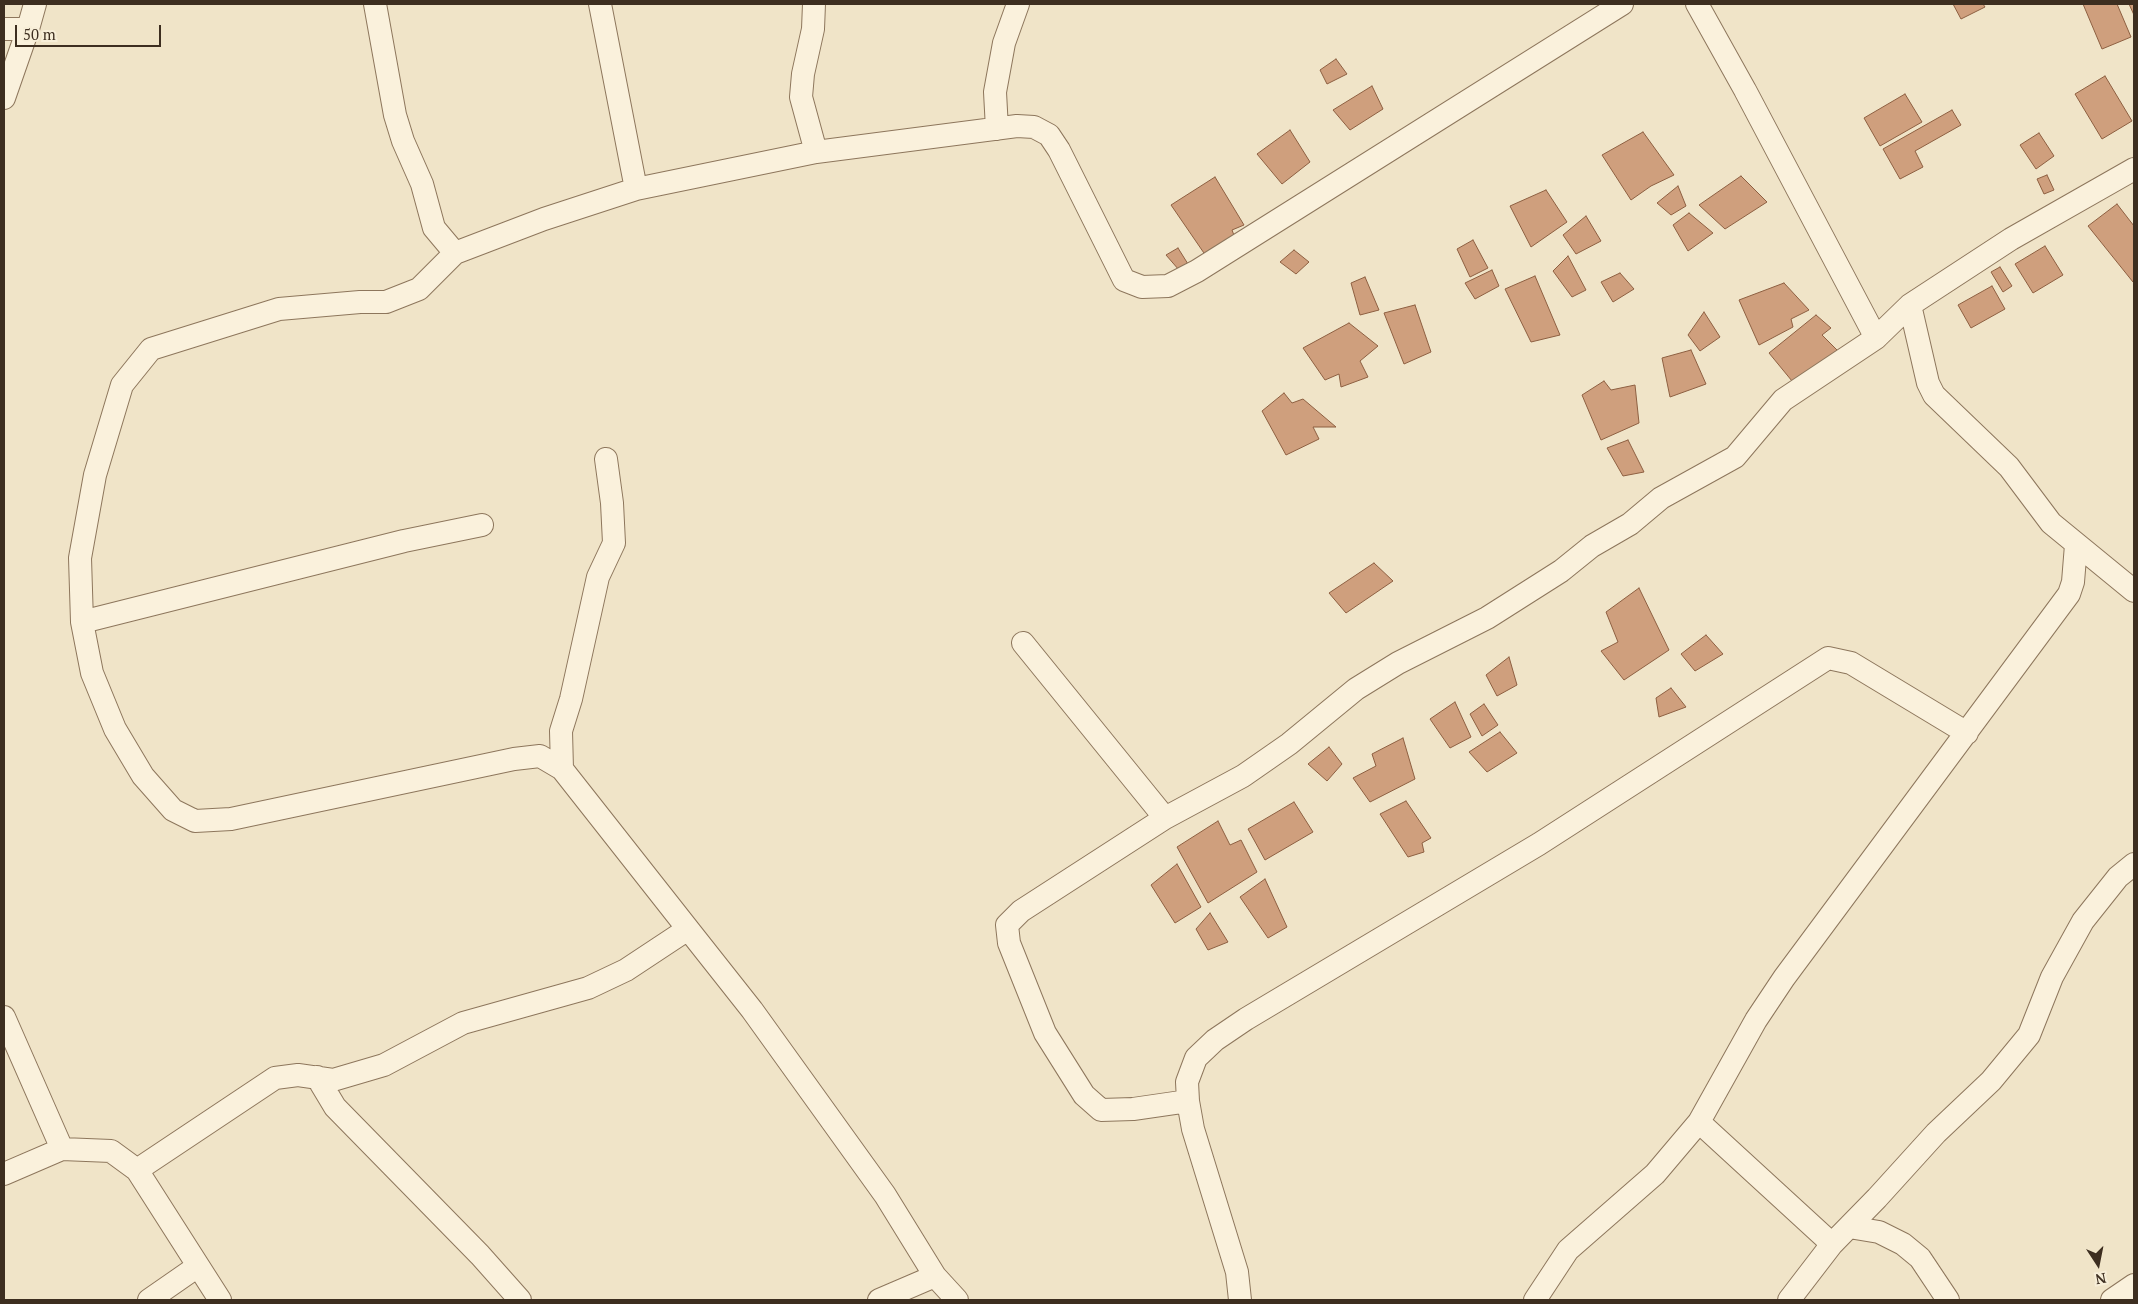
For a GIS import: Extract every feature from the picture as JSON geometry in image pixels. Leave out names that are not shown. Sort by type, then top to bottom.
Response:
[{"type":"street","points":[[4,98],[35,4]]},
{"type":"street","points":[[375,4],[394,114],[403,141],[422,184],[434,228],[455,253]]},
{"type":"street","points":[[600,4],[636,190]]},
{"type":"street","points":[[814,4],[813,29],[803,74],[801,97],[816,152]]},
{"type":"street","points":[[997,129],[995,92],[1004,43],[1018,4]]},
{"type":"street","points":[[957,1300],[935,1276],[880,1186],[752,1010],[562,769],[540,756],[514,759],[231,819],[195,821],[173,810],[144,776],[115,729],[92,672],[82,622],[80,558],[94,475],[122,385],[151,349],[279,309],[360,302],[386,302],[419,289],[455,253],[544,219],[636,190],[816,152],[997,129],[1034,127],[1049,135],[1059,150],[1124,280],[1142,287],[1168,286],[1206,266],[1622,4]]},
{"type":"street","points":[[1697,4],[1745,90],[1876,338]]},
{"type":"street","points":[[4,29],[28,29]]},
{"type":"street","points":[[1188,1102],[1133,1110],[1101,1110],[1084,1095],[1046,1033],[1009,943],[1006,924],[1021,911],[1165,818],[1243,776],[1289,744],[1356,689],[1398,663],[1487,618],[1561,571],[1592,546],[1630,524],[1661,498],[1735,457],[1783,400],[1876,338],[1910,305],[2011,239],[2134,169]]},
{"type":"street","points":[[1910,305],[1928,383],[1934,395],[2009,467],[2051,522],[2076,545],[2134,591]]},
{"type":"street","points":[[562,769],[562,731],[598,577],[614,543],[612,503],[606,459]]},
{"type":"street","points":[[82,622],[404,541],[482,525]]},
{"type":"street","points":[[1535,1300],[1568,1250],[1655,1174],[1699,1122],[1756,1020],[1784,978],[1968,733],[2069,594],[2073,582],[2076,545]]},
{"type":"street","points":[[1023,644],[1165,818]]},
{"type":"street","points":[[1240,1300],[1238,1272],[1193,1129],[1188,1102],[1187,1082],[1196,1058],[1215,1040],[1246,1019],[1539,844],[1828,658],[1851,663],[1968,733]]},
{"type":"street","points":[[1789,1300],[1832,1244],[1936,1133],[1990,1081],[2028,1035],[2052,977],[2083,920],[2118,877],[2134,864]]},
{"type":"street","points":[[136,1170],[275,1078],[298,1075],[333,1080],[384,1065],[463,1022],[588,988],[626,970],[688,929]]},
{"type":"street","points":[[4,1017],[62,1149]]},
{"type":"street","points":[[316,1077],[334,1107],[480,1255],[520,1300]]},
{"type":"street","points":[[1699,1122],[1832,1244]]},
{"type":"street","points":[[4,1174],[62,1149],[111,1151],[136,1170],[220,1300]]},
{"type":"street","points":[[1849,1227],[1879,1232],[1903,1244],[1920,1258],[1948,1300]]},
{"type":"street","points":[[149,1300],[198,1266]]},
{"type":"street","points":[[879,1300],[935,1276]]},
{"type":"street","points":[[2112,1300],[2134,1285]]},
{"type":"building","points":[[1953,4],[1983,4],[1985,7],[1961,19]]},
{"type":"building","points":[[2083,4],[2117,4],[2131,37],[2102,49]]},
{"type":"building","points":[[2129,4],[2134,4],[2134,15]]},
{"type":"building","points":[[1336,59],[1347,74],[1327,84],[1320,70]]},
{"type":"building","points":[[2105,76],[2132,121],[2102,139],[2075,94]]},
{"type":"building","points":[[1372,86],[1383,109],[1350,130],[1333,110]]},
{"type":"building","points":[[1905,94],[1922,122],[1880,146],[1864,118]]},
{"type":"building","points":[[1952,110],[1961,125],[1915,151],[1923,167],[1900,179],[1883,149]]},
{"type":"building","points":[[1290,130],[1310,162],[1282,184],[1257,154]]},
{"type":"building","points":[[1643,132],[1674,175],[1651,186],[1631,200],[1602,155]]},
{"type":"building","points":[[2039,133],[2054,156],[2036,169],[2020,145]]},
{"type":"building","points":[[2047,175],[2054,190],[2044,194],[2037,179]]},
{"type":"building","points":[[1741,176],[1767,202],[1725,229],[1699,205]]},
{"type":"building","points":[[1215,177],[1244,225],[1232,230],[1235,238],[1206,256],[1171,205]]},
{"type":"building","points":[[1678,186],[1686,206],[1671,215],[1657,203]]},
{"type":"building","points":[[1546,190],[1567,222],[1531,247],[1510,206]]},
{"type":"building","points":[[2117,204],[2134,226],[2133,282],[2088,226]]},
{"type":"building","points":[[1689,213],[1713,233],[1688,251],[1673,225]]},
{"type":"building","points":[[1586,216],[1601,241],[1576,254],[1563,235]]},
{"type":"building","points":[[1473,240],[1488,268],[1470,277],[1457,249]]},
{"type":"building","points":[[2045,246],[2063,275],[2033,293],[2015,264]]},
{"type":"building","points":[[1178,248],[1188,264],[1179,270],[1166,255]]},
{"type":"building","points":[[1294,250],[1309,262],[1296,274],[1280,262]]},
{"type":"building","points":[[1568,256],[1586,290],[1572,297],[1553,271]]},
{"type":"building","points":[[2000,267],[2012,286],[2003,292],[1991,272]]},
{"type":"building","points":[[1492,270],[1499,286],[1475,299],[1465,283]]},
{"type":"building","points":[[1620,273],[1634,289],[1613,302],[1601,282]]},
{"type":"building","points":[[1535,276],[1560,335],[1531,342],[1505,289]]},
{"type":"building","points":[[1365,277],[1379,310],[1360,315],[1351,283]]},
{"type":"building","points":[[1784,283],[1809,310],[1791,319],[1793,327],[1759,345],[1739,300]]},
{"type":"building","points":[[1992,286],[2005,309],[1971,328],[1958,305]]},
{"type":"building","points":[[1415,305],[1431,352],[1404,364],[1384,313]]},
{"type":"building","points":[[1704,312],[1720,337],[1700,351],[1688,335]]},
{"type":"building","points":[[1816,315],[1831,328],[1822,335],[1838,351],[1792,381],[1769,353]]},
{"type":"building","points":[[1349,323],[1378,346],[1360,361],[1368,377],[1341,387],[1339,374],[1325,380],[1303,348]]},
{"type":"building","points":[[1691,350],[1706,384],[1670,397],[1662,358]]},
{"type":"building","points":[[1604,381],[1611,390],[1635,385],[1639,423],[1601,440],[1582,395]]},
{"type":"building","points":[[1284,393],[1292,403],[1303,399],[1336,427],[1313,427],[1319,439],[1286,455],[1262,411]]},
{"type":"building","points":[[1628,440],[1644,472],[1623,476],[1607,448]]},
{"type":"building","points":[[1374,563],[1393,581],[1346,613],[1329,593]]},
{"type":"building","points":[[1639,588],[1669,650],[1624,680],[1601,651],[1618,642],[1606,612]]},
{"type":"building","points":[[1706,635],[1723,654],[1695,671],[1681,654]]},
{"type":"building","points":[[1509,657],[1517,685],[1497,696],[1486,675]]},
{"type":"building","points":[[1671,688],[1686,707],[1659,717],[1656,698]]},
{"type":"building","points":[[1455,702],[1471,737],[1450,748],[1430,719]]},
{"type":"building","points":[[1484,704],[1498,725],[1482,736],[1470,714]]},
{"type":"building","points":[[1500,732],[1517,753],[1487,772],[1469,752]]},
{"type":"building","points":[[1403,738],[1415,779],[1370,802],[1353,778],[1376,766],[1372,754]]},
{"type":"building","points":[[1329,747],[1342,764],[1327,781],[1308,764]]},
{"type":"building","points":[[1406,801],[1431,838],[1422,843],[1424,852],[1408,857],[1380,814]]},
{"type":"building","points":[[1294,802],[1313,832],[1265,860],[1248,829]]},
{"type":"building","points":[[1218,821],[1230,845],[1241,840],[1257,872],[1208,903],[1177,847]]},
{"type":"building","points":[[1177,864],[1201,907],[1175,923],[1151,885]]},
{"type":"building","points":[[1265,879],[1287,927],[1268,938],[1240,897]]},
{"type":"building","points":[[1210,913],[1228,942],[1208,950],[1196,929]]}]
